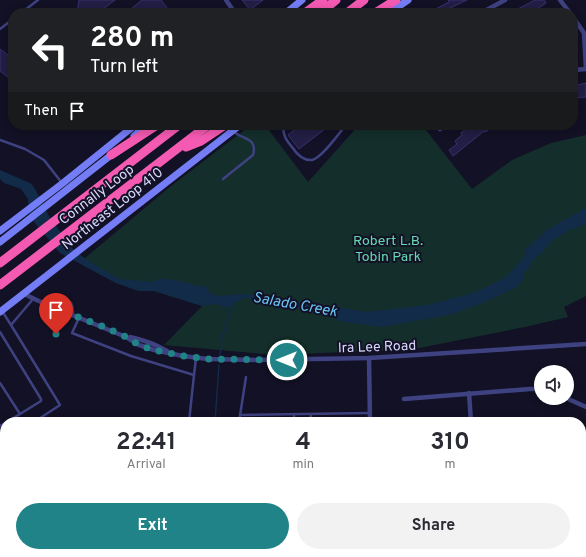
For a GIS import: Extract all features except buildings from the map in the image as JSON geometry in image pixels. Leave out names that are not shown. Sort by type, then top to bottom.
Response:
[{"type":"highway","points":[[312,8],[323,0]]},
{"type":"highway","points":[[326,8],[336,0]]},
{"type":"highway","points":[[354,8],[364,0]]},
{"type":"highway","points":[[377,8],[387,0]]},
{"type":"highway","points":[[383,8],[396,0]]},
{"type":"highway","points":[[111,156],[150,130]]},
{"type":"highway","name":"Connally Loop","points":[[1,262],[173,130]]},
{"type":"highway","name":"Connally Loop","points":[[0,285],[135,183],[202,130]]},
{"type":"highway","points":[[178,150],[201,141],[218,130]]},
{"type":"main road","points":[[292,8],[302,0]]},
{"type":"main road","points":[[396,8],[408,0]]},
{"type":"main road","points":[[0,231],[129,130]]},
{"type":"main road","points":[[0,242],[111,156],[140,130]]},
{"type":"main road","name":"Northeast Loop 410","points":[[1,312],[233,130]]},
{"type":"street","points":[[226,0],[232,8]]},
{"type":"street","points":[[490,8],[505,0]]},
{"type":"street","points":[[560,0],[566,8]]},
{"type":"street","points":[[578,24],[584,32],[586,69]]},
{"type":"street","name":"Ira Lee Road","points":[[24,294],[73,316],[126,337],[139,345],[154,350],[196,358],[262,360],[369,358],[586,344]]},
{"type":"street","points":[[369,358],[370,417]]},
{"type":"street","points":[[404,399],[534,389]]},
{"type":"street","points":[[469,393],[471,417]]},
{"type":"street","points":[[574,402],[586,407]]},
{"type":"lane","points":[[28,8],[38,0]]},
{"type":"lane","points":[[0,29],[8,23]]},
{"type":"lane","points":[[223,179],[253,155],[254,146],[251,141],[246,137],[237,135],[233,130]]},
{"type":"lane","points":[[283,130],[285,138],[294,150],[305,159],[312,160],[322,153],[342,130]]},
{"type":"lane","points":[[0,140],[25,149],[44,160],[63,183]]},
{"type":"lane","points":[[51,306],[57,298],[61,296],[69,300],[73,305],[73,316]]},
{"type":"lane","points":[[11,325],[33,299]]},
{"type":"lane","points":[[1,312],[11,325],[60,404],[41,417]]},
{"type":"lane","points":[[56,334],[65,312]]},
{"type":"lane","points":[[79,318],[72,333],[131,356],[194,376]]},
{"type":"lane","points":[[0,332],[41,399],[41,401],[15,417]]},
{"type":"lane","points":[[190,417],[196,358]]},
{"type":"lane","points":[[246,377],[240,415],[370,413]]},
{"type":"lane","points":[[0,383],[20,414]]},
{"type":"green space","name":"Robert L.B. Tobin Park","points":[[244,130],[269,130],[308,182],[355,130],[426,130],[472,189],[512,160],[551,143],[586,135],[586,296],[564,307],[568,317],[414,349],[275,355],[164,345],[202,306],[154,291],[139,291],[116,283],[79,263],[171,186]]},
{"type":"water","points":[[0,170],[30,183],[34,187],[49,216],[72,248],[87,260],[119,279],[151,282],[160,279],[168,279],[192,285],[209,287],[208,290],[210,293],[217,296],[247,294],[325,307],[360,319],[410,315],[425,308],[459,304],[472,300],[510,283],[517,277],[517,268],[519,262],[524,258],[526,249],[548,229],[586,208],[586,224],[567,231],[561,236],[561,232],[547,238],[534,260],[530,261],[529,265],[525,269],[522,281],[515,288],[483,303],[449,315],[381,327],[339,321],[325,313],[256,301],[244,297],[228,308],[216,304],[202,306],[154,291],[139,291],[116,283],[60,253],[30,217],[28,199],[21,189],[4,183],[0,179]]},
{"type":"waterway","name":"Salado Creek","points":[[536,251],[549,237],[560,230]]},
{"type":"waterway","name":"Salado Creek","points":[[328,311],[366,317],[428,310],[477,297],[508,282],[526,263]]},
{"type":"waterway","points":[[220,355],[222,338],[233,303]]},
{"type":"waterway","points":[[215,417],[219,365]]},
{"type":"route","points":[[56,334],[65,312],[102,326],[139,345],[154,350],[191,358],[287,360]]}]
